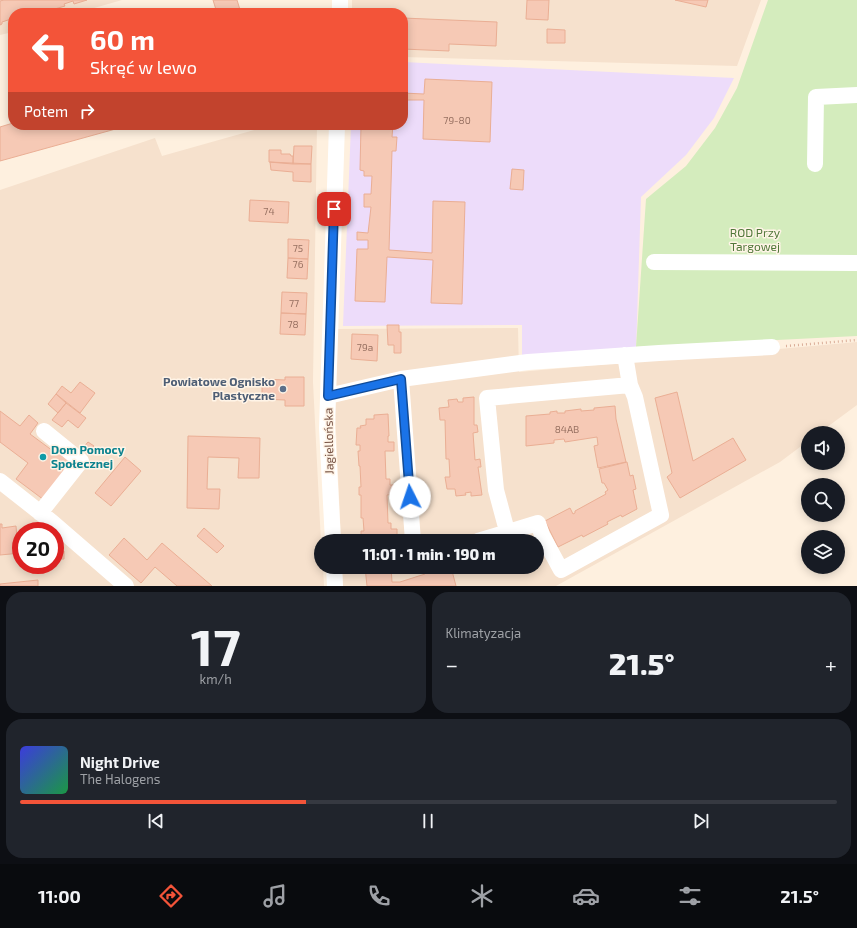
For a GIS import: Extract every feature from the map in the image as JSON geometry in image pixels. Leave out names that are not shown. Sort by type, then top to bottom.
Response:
[{"type":"street","points":[[815,164],[816,97],[857,95]]},
{"type":"street","name":"Jagiellońska","points":[[333,534],[327,428],[337,130]]},
{"type":"street","points":[[654,262],[857,263]]},
{"type":"street","points":[[328,396],[401,379],[528,362],[772,347]]},
{"type":"street","points":[[501,534],[538,523],[542,535],[561,570],[661,515],[635,397],[630,385],[625,355]]},
{"type":"street","points":[[401,379],[412,534]]},
{"type":"street","points":[[507,532],[496,490],[487,398],[630,385]]},
{"type":"street","points":[[40,513],[81,462],[44,431]]},
{"type":"street","points":[[0,481],[126,586]]},
{"type":"street","points":[[334,574],[335,586]]},
{"type":"path","points":[[772,347],[857,340]]},
{"type":"shaded area","points":[[0,0],[122,0],[94,8],[8,8],[8,33],[0,35]]},
{"type":"shaded area","points":[[352,0],[761,0],[737,66],[408,57],[408,8],[352,8]]},
{"type":"shaded area","points":[[408,62],[734,78],[714,118],[686,155],[641,197],[636,351],[522,359],[522,325],[343,326],[351,130],[408,130]]},
{"type":"shaded area","points":[[254,130],[317,130],[313,382],[321,534],[314,534],[314,574],[323,574],[324,586],[0,586],[0,190],[155,138],[162,156]]},
{"type":"shaded area","points":[[518,328],[519,372],[857,342],[857,405],[828,426],[801,426],[801,446],[780,462],[556,586],[343,586],[342,574],[544,574],[544,534],[341,534],[334,386],[337,329]]},
{"type":"green space","name":"ROD Przy Targowej","points":[[768,0],[857,0],[857,336],[636,347],[646,199],[686,166],[715,128],[737,88]]},
{"type":"building","points":[[87,0],[74,4],[73,1],[58,8],[8,8],[8,20],[2,22],[0,25],[0,1]]},
{"type":"building","points":[[213,0],[237,0],[239,8],[215,8]]},
{"type":"building","points":[[527,0],[549,0],[548,20],[526,19]]},
{"type":"building","points":[[675,0],[708,0],[706,7]]},
{"type":"building","points":[[408,18],[497,22],[496,46],[449,44],[449,51],[408,49]]},
{"type":"building","points":[[547,29],[565,30],[565,43],[547,43]]},
{"type":"building","points":[[425,79],[492,82],[490,142],[423,139],[424,100],[408,100],[408,93],[424,94]]},
{"type":"building","points":[[8,125],[8,130],[112,130],[0,161],[0,127]]},
{"type":"building","points":[[361,130],[393,130],[392,137],[397,137],[396,151],[392,151],[389,250],[432,253],[433,201],[465,202],[462,304],[431,303],[433,260],[387,257],[385,302],[355,301],[357,249],[368,249],[368,240],[357,240],[357,232],[368,233],[371,207],[364,207],[364,194],[371,194],[372,176],[364,176],[364,171],[360,170]]},
{"type":"building","points":[[294,146],[312,146],[311,164],[293,164]]},
{"type":"building","points":[[269,150],[281,150],[281,154],[290,154],[293,156],[293,164],[269,162]]},
{"type":"building","points":[[270,162],[311,164],[311,182],[293,181],[293,172],[271,170]]},
{"type":"building","points":[[512,169],[524,170],[523,190],[510,189]]},
{"type":"building","points":[[250,200],[289,202],[288,223],[249,221]]},
{"type":"building","points":[[288,239],[309,240],[308,259],[288,258]]},
{"type":"building","points":[[288,258],[308,259],[307,279],[287,278]]},
{"type":"building","points":[[282,292],[307,293],[306,314],[281,313]]},
{"type":"building","points":[[281,313],[306,314],[305,335],[280,334]]},
{"type":"building","points":[[387,325],[399,325],[399,332],[401,332],[401,353],[394,353],[394,345],[388,345]]},
{"type":"building","points":[[352,334],[378,335],[377,361],[351,359]]},
{"type":"building","name":"Powiatowe Ognisko Plastyczne","points":[[285,377],[304,377],[304,406],[285,406],[285,400],[262,399],[262,379],[285,380]]},
{"type":"building","points":[[80,382],[95,393],[80,413],[56,394],[62,386],[71,393]]},
{"type":"building","points":[[677,392],[693,461],[733,438],[746,460],[680,498],[667,477],[672,473],[655,398]]},
{"type":"building","points":[[56,394],[66,403],[58,413],[48,404]]},
{"type":"building","points":[[474,397],[474,425],[477,425],[478,432],[473,433],[475,460],[480,459],[481,467],[478,467],[482,495],[471,496],[471,492],[465,493],[466,495],[456,496],[455,489],[447,489],[445,477],[450,477],[449,459],[446,459],[445,420],[440,420],[439,408],[449,407],[448,400],[457,399],[458,402],[463,402],[463,398]]},
{"type":"building","points":[[66,403],[86,418],[78,428],[68,420],[62,427],[52,420]]},
{"type":"building","points":[[615,406],[616,419],[626,462],[598,468],[594,446],[598,445],[597,437],[565,442],[564,439],[554,440],[554,443],[526,446],[526,416],[550,414],[550,412],[557,411],[557,413],[565,413],[565,411],[581,409],[581,411],[594,410],[594,408]]},
{"type":"building","name":"Dom Pomocy Społecznej","points":[[0,411],[20,426],[29,415],[38,423],[30,434],[53,451],[55,449],[73,463],[44,500],[16,479],[28,463],[0,442]]},
{"type":"building","points":[[388,414],[388,442],[394,442],[394,451],[385,451],[386,479],[390,479],[390,485],[395,485],[395,494],[387,495],[388,523],[391,523],[391,529],[397,529],[397,534],[361,534],[361,531],[364,531],[363,518],[361,518],[361,495],[359,495],[359,487],[361,487],[358,451],[360,451],[360,445],[356,445],[357,428],[361,428],[360,426],[366,425],[366,419],[374,419],[374,415]]},
{"type":"building","points":[[188,436],[260,438],[259,478],[238,478],[239,458],[208,457],[207,489],[220,489],[219,509],[187,508]]},
{"type":"building","points":[[88,442],[94,446],[87,454],[82,449]]},
{"type":"building","points":[[125,457],[141,471],[111,506],[95,493]]},
{"type":"building","points":[[627,462],[630,476],[633,475],[636,489],[633,490],[637,509],[622,517],[621,515],[607,522],[608,524],[583,537],[582,535],[558,547],[545,521],[570,508],[573,514],[575,511],[606,494],[605,492],[608,490],[604,483],[602,483],[599,469]]},
{"type":"building","points":[[0,524],[2,524],[2,528],[12,527],[12,554],[0,555]]},
{"type":"building","points":[[204,528],[224,546],[217,553],[197,536]]},
{"type":"building","points":[[124,538],[147,560],[162,543],[212,586],[177,586],[155,567],[141,583],[109,555]]},
{"type":"building","points":[[366,574],[391,574],[392,582],[400,582],[425,574],[453,574],[456,586],[367,586]]},
{"type":"building","points":[[38,580],[38,586],[0,586],[0,584]]},
{"type":"place","name":"Powiatowe Ognisko Plastyczne","points":[[283,389]]},
{"type":"place","name":"Dom Pomocy Społecznej","points":[[43,457]]},
{"type":"route","points":[[334,209],[328,396],[401,379],[410,497]]}]
